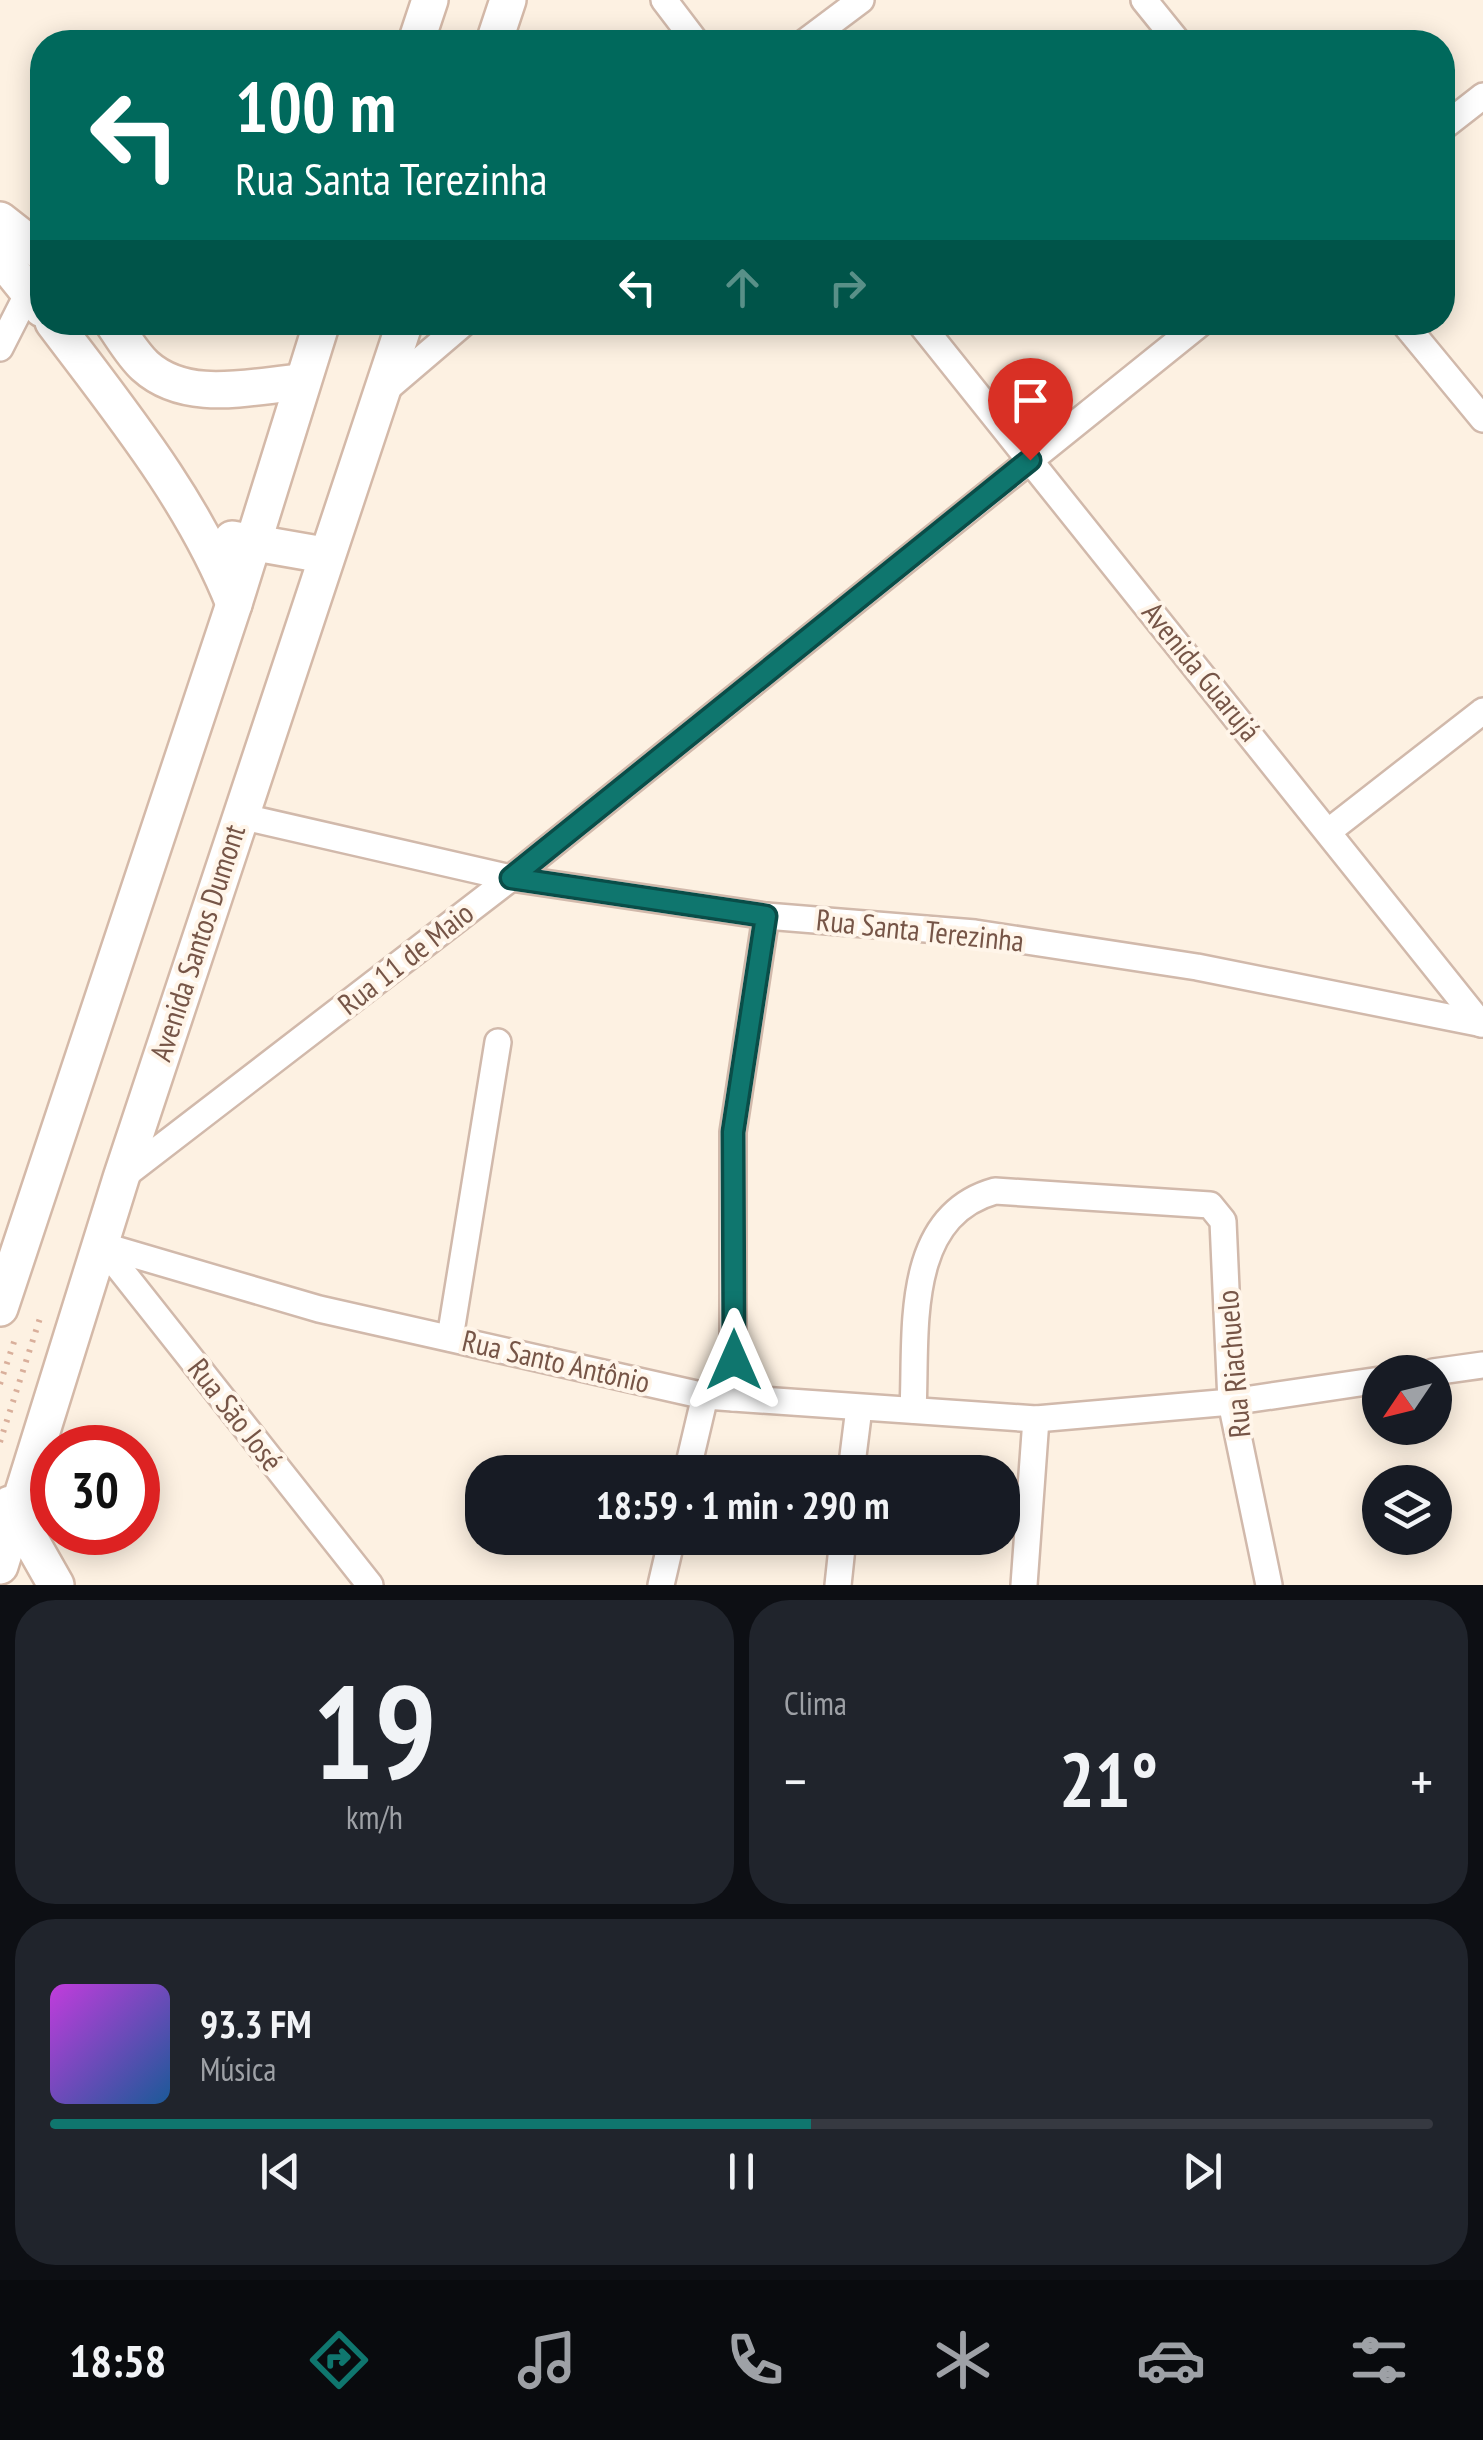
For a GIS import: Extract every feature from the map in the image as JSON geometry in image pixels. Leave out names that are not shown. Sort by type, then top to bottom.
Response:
[{"type":"main road","points":[[420,30],[430,0]]},
{"type":"main road","points":[[498,30],[508,0]]},
{"type":"main road","points":[[0,220],[30,244]]},
{"type":"main road","points":[[0,257],[30,293]]},
{"type":"main road","points":[[62,335],[177,493],[218,562],[234,604]]},
{"type":"main road","points":[[122,335],[146,366],[179,387],[219,390],[302,382]]},
{"type":"main road","points":[[0,1308],[234,604],[318,335]]},
{"type":"main road","name":"Avenida Santos Dumont","points":[[0,1566],[8,1501],[101,1245],[324,555],[400,335]]},
{"type":"main road","points":[[201,535],[324,555]]},
{"type":"main road","points":[[8,1501],[56,1585]]},
{"type":"street","points":[[664,0],[687,30]]},
{"type":"street","points":[[821,30],[861,0]]},
{"type":"street","points":[[1144,0],[1168,30]]},
{"type":"street","points":[[1455,118],[1483,96]]},
{"type":"street","points":[[0,348],[30,308]]},
{"type":"street","points":[[383,392],[450,335]]},
{"type":"street","name":"Avenida Guarujá","points":[[929,335],[1482,1024]]},
{"type":"street","name":"Rua 11 de Maio","points":[[121,1178],[511,878],[1186,335]]},
{"type":"street","points":[[1415,335],[1483,419]]},
{"type":"street","points":[[1329,831],[1483,711]]},
{"type":"street","name":"Rua Santa Terezinha","points":[[240,816],[511,878],[766,916],[974,934],[1123,956],[1482,1024]]},
{"type":"street","points":[[734,1398],[733,1132],[766,916]]},
{"type":"street","points":[[450,1338],[498,1042]]},
{"type":"street","name":"Rua Riachuelo","points":[[912,1410],[920,1275],[926,1251],[953,1216],[977,1196],[995,1191],[1210,1205],[1223,1221],[1231,1402],[1270,1585]]},
{"type":"street","name":"Rua Santo Antônio","points":[[101,1245],[319,1309],[705,1396],[1036,1418],[1231,1402],[1362,1383]]},
{"type":"street","name":"Rua São José","points":[[101,1245],[370,1585]]},
{"type":"street","points":[[1452,1369],[1483,1365]]},
{"type":"street","points":[[691,1455],[705,1396]]},
{"type":"street","points":[[853,1455],[858,1408]]},
{"type":"street","points":[[1024,1585],[1036,1418]]},
{"type":"street","points":[[661,1585],[668,1555]]},
{"type":"street","points":[[838,1585],[841,1555]]},
{"type":"route","points":[[734,1360],[733,1132],[766,916],[511,878],[1030,460]]}]
